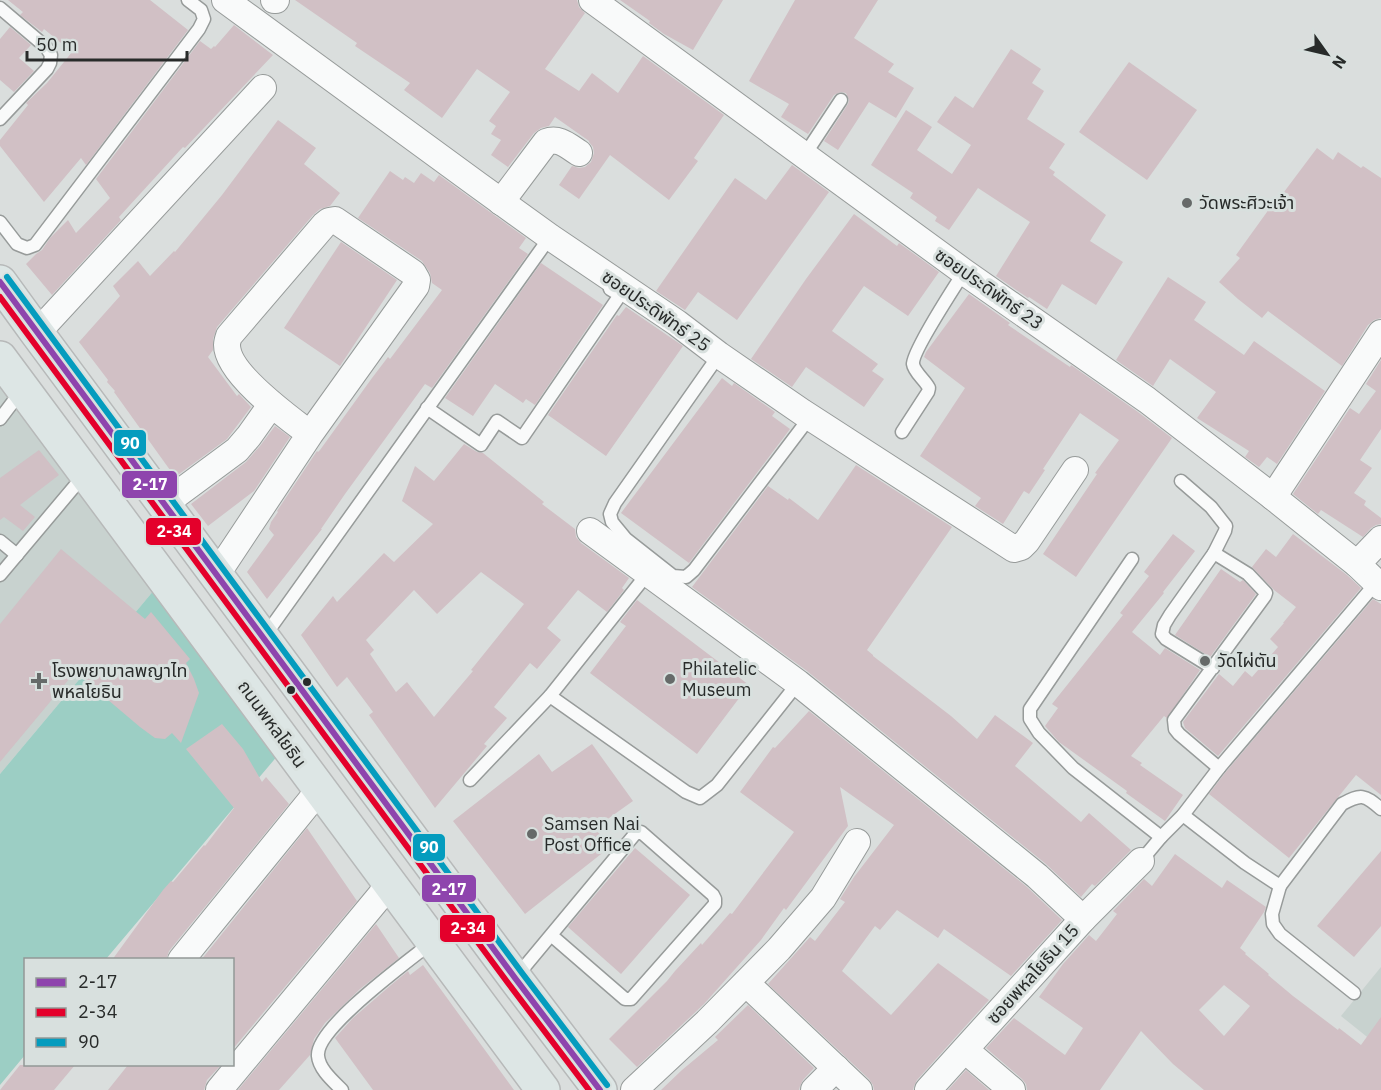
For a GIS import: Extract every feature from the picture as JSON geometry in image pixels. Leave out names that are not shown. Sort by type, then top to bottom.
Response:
[{"type":"main road","points":[[0,282],[600,1090]]},
{"type":"main road","name":"ถนนพหลโยธิน","points":[[0,358],[543,1090]]},
{"type":"street","name":"ซอยประดิพัทธ์ 25","points":[[225,0],[501,202],[547,240],[677,323],[719,355],[810,417],[1014,549],[1021,547],[1027,541],[1075,470]]},
{"type":"street","name":"ซอยประดิพัทธ์ 23","points":[[592,0],[964,272],[1147,400],[1273,497],[1357,564],[1379,585]]},
{"type":"street","points":[[37,333],[263,88]]},
{"type":"street","points":[[501,202],[546,142],[553,139],[558,140],[579,153]]},
{"type":"street","points":[[217,574],[310,434],[416,286],[417,280],[413,273],[335,220],[324,225],[229,336],[227,346],[230,356],[240,371],[271,405],[310,434]]},
{"type":"street","points":[[1273,497],[1381,333]]},
{"type":"street","points":[[164,504],[237,450],[271,405]]},
{"type":"street","points":[[590,531],[798,683],[1037,876],[1083,919]]},
{"type":"street","points":[[1357,564],[1381,539]]},
{"type":"street","points":[[183,958],[320,789]]},
{"type":"street","points":[[633,1090],[707,1022],[779,949],[822,898],[857,842]]},
{"type":"street","name":"ซอยพหลโยธิน 15","points":[[928,1090],[1083,919],[1141,861]]},
{"type":"street","points":[[219,1090],[390,884]]},
{"type":"street","points":[[746,983],[859,1090]]},
{"type":"street","points":[[965,1050],[1012,1090]]},
{"type":"street","points":[[814,1090],[836,1068]]},
{"type":"lane","points":[[0,222],[17,244],[27,248],[35,245],[199,29],[204,19],[201,10],[188,0]]},
{"type":"lane","points":[[0,8],[46,47],[51,55],[46,69],[0,119]]},
{"type":"lane","points":[[804,156],[840,100]]},
{"type":"lane","points":[[264,638],[427,408],[547,240],[620,295],[522,438],[497,421],[481,445],[427,408]]},
{"type":"lane","points":[[902,432],[929,388],[913,365],[913,360],[921,342],[964,272]]},
{"type":"lane","points":[[719,355],[615,503],[610,514],[612,522],[626,539],[673,576],[686,577],[694,570],[810,417]]},
{"type":"lane","points":[[0,419],[23,389]]},
{"type":"lane","points":[[0,575],[86,474]]},
{"type":"lane","points":[[1181,481],[1211,507],[1226,526],[1214,553],[1170,615],[1162,634],[1166,639],[1213,668]]},
{"type":"lane","points":[[0,541],[16,555]]},
{"type":"lane","points":[[1214,553],[1248,574],[1266,593],[1174,720],[1175,729],[1179,734],[1219,768]]},
{"type":"lane","points":[[1132,559],[1030,709],[1030,719],[1039,733],[1074,768],[1161,837]]},
{"type":"lane","points":[[470,780],[550,696],[648,573]]},
{"type":"lane","points":[[1141,861],[1379,585]]},
{"type":"lane","points":[[550,696],[686,792],[700,798],[717,785],[798,683]]},
{"type":"lane","points":[[1354,993],[1280,934],[1273,924],[1272,914],[1280,886],[1342,804],[1356,797],[1370,798],[1381,809]]},
{"type":"lane","points":[[1183,815],[1245,863],[1280,886]]},
{"type":"lane","points":[[515,978],[635,834],[638,832],[641,832],[715,899],[715,904],[631,999],[625,999],[551,935]]},
{"type":"lane","points":[[342,1090],[321,1064],[318,1055],[322,1043],[337,1023],[357,1003],[433,941]]},
{"type":"shaded area","name":"โรงพยาบาลพญาไท พหลโยธิน","points":[[0,387],[155,589],[0,774]]},
{"type":"shaded area","points":[[1381,967],[1381,1048],[1341,1016]]},
{"type":"green space","points":[[155,589],[279,754],[107,958],[24,958],[24,1056],[0,1085],[0,774]]},
{"type":"building","points":[[8,0],[150,0],[188,30],[86,165],[81,158],[44,202],[0,146],[0,140],[28,105],[26,103],[47,83],[72,52],[44,29],[42,32],[20,15],[23,12]]},
{"type":"building","points":[[295,0],[577,0],[579,7],[585,13],[545,69],[579,91],[592,73],[618,93],[643,56],[724,115],[694,158],[698,161],[669,200],[610,155],[579,199],[559,185],[572,166],[585,167],[591,162],[593,147],[589,141],[555,117],[549,126],[534,133],[508,167],[491,155],[501,140],[491,134],[496,126],[489,121],[510,92],[477,69],[442,118],[404,90],[410,83],[355,46],[357,43]]},
{"type":"building","points":[[620,0],[723,0],[693,50],[664,34]]},
{"type":"building","points":[[795,0],[878,0],[854,38],[894,64],[888,72],[914,88],[896,118],[869,102],[838,150],[824,141],[848,104],[846,93],[841,92],[834,95],[808,134],[781,117],[789,104],[749,81]]},
{"type":"building","points":[[234,25],[273,55],[185,148],[183,147],[119,217],[121,220],[52,295],[26,264],[42,250],[50,238],[68,220],[76,233],[110,198],[96,179],[200,41],[211,49]]},
{"type":"building","points":[[10,27],[31,45],[19,58],[34,71],[14,92],[0,80],[0,39]]},
{"type":"building","points":[[1011,49],[1041,69],[1032,83],[1044,91],[1027,119],[1065,144],[1049,168],[1055,172],[1053,175],[1106,215],[1090,241],[1123,262],[1096,305],[1062,284],[1047,309],[996,276],[1030,222],[978,188],[949,230],[935,221],[937,217],[910,198],[913,193],[871,165],[906,110],[932,127],[917,150],[952,174],[971,145],[937,122],[955,96],[973,108]]},
{"type":"building","points":[[1129,62],[1197,110],[1147,180],[1079,132]]},
{"type":"building","points":[[278,120],[316,148],[304,164],[340,193],[330,206],[320,209],[313,215],[217,327],[213,339],[213,350],[208,357],[237,396],[239,394],[251,407],[227,439],[175,477],[79,342],[120,296],[113,286],[138,261],[150,276],[175,252],[222,195]]},
{"type":"building","points":[[1317,148],[1333,160],[1338,152],[1381,178],[1381,318],[1368,325],[1342,366],[1268,311],[1262,318],[1219,282],[1240,258],[1236,255],[1282,191],[1284,192]]},
{"type":"building","points":[[792,165],[829,192],[737,320],[698,292],[685,310],[656,291],[735,178],[766,200]]},
{"type":"building","points":[[390,171],[403,180],[405,177],[414,183],[421,173],[434,182],[439,175],[526,238],[519,248],[528,254],[432,388],[425,384],[322,529],[267,599],[247,572],[274,535],[269,529],[277,511],[317,451],[442,290],[432,283],[430,273],[422,261],[358,218]]},
{"type":"building","points":[[854,214],[897,246],[899,243],[939,272],[908,316],[864,286],[832,331],[878,364],[872,371],[884,379],[864,407],[806,367],[792,387],[751,359]]},
{"type":"building","points":[[341,242],[397,280],[340,366],[284,328]]},
{"type":"building","points":[[541,263],[603,305],[535,405],[526,399],[523,403],[495,384],[473,416],[445,398]]},
{"type":"building","points":[[1168,277],[1206,302],[1194,320],[1244,355],[1254,341],[1325,391],[1277,464],[1267,457],[1259,467],[1245,457],[1249,451],[1197,418],[1216,392],[1170,359],[1153,386],[1116,360]]},
{"type":"building","points":[[969,294],[1010,323],[1008,325],[1070,367],[1071,365],[1172,438],[1076,577],[1043,554],[1119,440],[1080,413],[1029,494],[1024,491],[1003,524],[975,506],[981,498],[920,456],[965,388],[924,357]]},
{"type":"building","points":[[626,307],[683,346],[606,456],[548,415],[617,315],[619,316]]},
{"type":"building","points":[[1381,360],[1381,429],[1360,460],[1372,468],[1354,493],[1366,501],[1364,505],[1381,518],[1381,524],[1371,528],[1363,537],[1321,510],[1318,514],[1293,494],[1350,408],[1359,414],[1376,391],[1366,384]]},
{"type":"building","points":[[722,378],[732,386],[734,383],[775,412],[772,416],[790,429],[689,563],[621,513]]},
{"type":"building","points":[[275,426],[290,437],[254,491],[208,526],[191,504],[246,462]]},
{"type":"building","points":[[464,444],[483,453],[575,529],[576,537],[581,543],[629,578],[622,588],[624,590],[607,612],[578,590],[547,628],[561,640],[537,669],[530,663],[494,707],[507,718],[484,744],[487,746],[435,808],[369,715],[373,712],[347,677],[337,687],[301,635],[333,596],[337,602],[384,553],[394,562],[433,524],[402,501],[415,466],[434,481]],"holes":[[[481,572],[524,604],[471,670],[473,671],[434,717],[407,682],[396,692],[370,654],[374,650],[366,640],[414,590],[437,614]]]},
{"type":"building","points":[[39,450],[59,475],[20,505],[35,517],[23,531],[4,517],[0,520],[0,478]]},
{"type":"building","points":[[856,465],[952,527],[867,650],[977,739],[995,715],[1033,743],[1015,766],[1081,822],[1089,813],[1131,850],[1095,886],[1092,884],[1081,897],[1046,864],[807,671],[692,587],[768,486],[788,500],[789,498],[818,520]]},
{"type":"building","points":[[1173,534],[1195,551],[1132,632],[1160,655],[1165,648],[1200,670],[1167,718],[1164,716],[1131,756],[1142,763],[1140,765],[1183,795],[1165,821],[1059,742],[1045,726],[1058,708],[1052,704],[1123,615],[1120,613],[1149,576],[1144,572]]},
{"type":"building","points":[[1293,534],[1361,588],[1218,756],[1185,728],[1183,722],[1219,674],[1233,686],[1245,671],[1252,677],[1278,647],[1270,639],[1296,607],[1274,590],[1252,567],[1266,549],[1276,557]]},
{"type":"building","points":[[61,549],[145,619],[151,612],[190,659],[186,663],[199,693],[181,743],[172,733],[165,739],[155,738],[75,672],[0,762],[0,624]]},
{"type":"building","points":[[1221,569],[1240,582],[1243,580],[1256,594],[1210,657],[1175,635]]},
{"type":"building","points":[[1373,599],[1381,604],[1381,795],[1356,775],[1289,858],[1209,794]]},
{"type":"building","name":"Philatelic Museum","points":[[637,600],[749,685],[697,754],[590,673],[626,626],[620,622]]},
{"type":"building","points":[[809,711],[1027,887],[1062,920],[1011,976],[944,929],[938,938],[897,910],[880,930],[875,926],[842,971],[891,1015],[938,963],[989,1000],[917,1080],[913,1090],[874,1090],[869,1079],[768,984],[810,937],[815,941],[845,902],[840,899],[854,877],[894,825],[840,787],[848,826],[761,940],[704,1004],[637,1067],[609,1039],[701,943],[702,945],[730,913],[732,914],[794,832],[740,792],[773,747],[775,748]]},
{"type":"building","points":[[222,724],[243,749],[262,782],[266,777],[289,804],[169,951],[167,958],[113,958],[163,890],[205,846],[234,808],[186,749]]},
{"type":"building","name":"Samsen Nai Post Office","points":[[592,744],[633,801],[595,828],[610,847],[525,914],[453,821],[539,754],[552,772]]},
{"type":"building","points":[[307,828],[357,901],[234,1048],[234,958],[203,958]]},
{"type":"building","points":[[635,848],[690,895],[621,974],[568,927]]},
{"type":"building","points":[[1381,851],[1381,926],[1354,957],[1317,926]]},
{"type":"building","points":[[1175,854],[1222,888],[1227,880],[1266,907],[1240,948],[1293,996],[1361,1045],[1381,1017],[1381,1090],[1204,1090],[1173,1064],[1141,1031],[1100,1090],[1027,1090],[1022,1079],[986,1048],[1014,1018],[1065,1055],[1083,1028],[1039,997],[1063,964],[1089,935],[1096,941],[1117,914],[1113,911],[1144,879],[1152,886]],"holes":[[[1224,985],[1250,1006],[1224,1036],[1199,1010]]]},
{"type":"building","points":[[376,924],[399,958],[360,989],[325,1023],[314,1039],[310,1055],[279,1090],[238,1090]]},
{"type":"building","points":[[423,965],[514,1090],[373,1090],[335,1038],[353,1018],[391,985],[408,971],[410,975]]},
{"type":"building","points":[[748,1005],[814,1068],[803,1080],[799,1090],[661,1090],[718,1040],[715,1037]]},
{"type":"building","points":[[20,1065],[74,1066],[54,1090],[0,1090]]},
{"type":"building","points":[[127,1066],[220,1066],[207,1080],[204,1090],[108,1090]]},
{"type":"building","points":[[966,1070],[989,1090],[948,1090]]},
{"type":"transit line","name":"90","points":[[7,277],[607,1085]]},
{"type":"transit line","name":"2-17","points":[[0,282],[600,1090]]},
{"type":"transit line","name":"2-34","points":[[0,297],[589,1090]]},
{"type":"place","name":"วัดพระศิวะเจ้า","points":[[1187,203]]},
{"type":"place","name":"วัดไผ่ตัน","points":[[1205,661]]},
{"type":"place","name":"Philatelic Museum","points":[[670,679]]},
{"type":"place","name":"โรงพยาบาลพญาไท พหลโยธิน","points":[[39,681]]},
{"type":"place","name":"Samsen Nai Post Office","points":[[532,834]]}]
